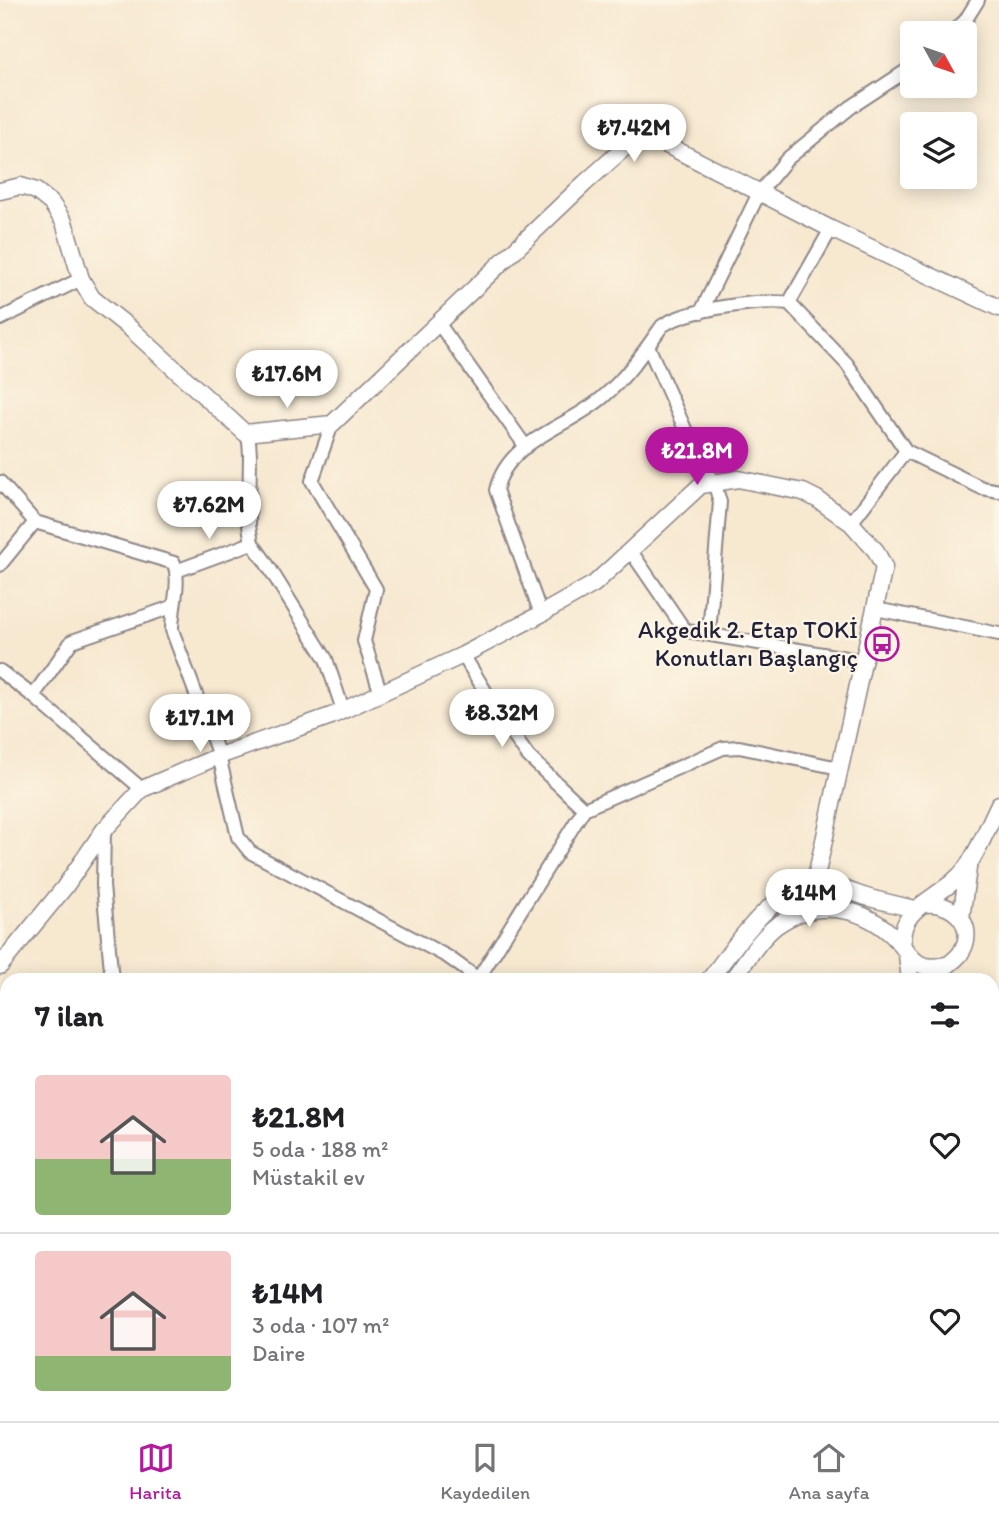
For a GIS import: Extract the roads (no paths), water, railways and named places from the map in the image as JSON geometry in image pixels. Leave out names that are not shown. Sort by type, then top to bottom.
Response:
[{"type":"street","points":[[965,21],[978,0]]},
{"type":"street","points":[[701,312],[759,193],[787,159],[851,107],[900,74]]},
{"type":"street","points":[[380,691],[364,641],[376,589],[312,481],[332,424],[632,141],[653,138],[831,229],[999,308]]},
{"type":"street","points":[[0,191],[21,186],[36,191],[51,203],[64,222],[82,279],[92,298],[131,329],[245,433],[249,440],[250,455],[249,526],[252,543],[326,659],[343,710]]},
{"type":"street","points":[[789,303],[831,229]]},
{"type":"street","points":[[0,319],[82,279]]},
{"type":"street","points":[[541,614],[496,490],[508,462],[526,447],[603,398],[662,326],[701,312],[772,301],[789,303],[847,364],[906,451],[982,488],[999,491]]},
{"type":"street","points":[[439,324],[526,447]]},
{"type":"street","points":[[648,346],[701,465],[714,482],[720,502],[709,633]]},
{"type":"street","points":[[245,433],[332,424]]},
{"type":"street","points":[[851,523],[906,451]]},
{"type":"street","points":[[0,966],[64,888],[104,830],[142,789],[219,756],[343,710],[541,614],[594,583],[701,485],[737,479],[803,492],[817,499],[851,523],[876,551],[884,567],[809,909]]},
{"type":"street","points":[[0,482],[35,522],[174,563],[178,579],[172,607],[172,630],[219,756],[238,837],[250,852],[448,957],[471,973]]},
{"type":"street","points":[[0,565],[35,522]]},
{"type":"street","points":[[176,571],[252,543]]},
{"type":"street","points":[[630,550],[682,626],[692,633],[709,633],[864,661]]},
{"type":"street","points":[[33,696],[72,641],[172,607]]},
{"type":"street","points":[[876,609],[999,634]]},
{"type":"street","points":[[463,654],[528,756],[584,809]]},
{"type":"street","points":[[0,671],[142,789]]},
{"type":"street","points":[[483,973],[584,809],[723,748],[739,747],[839,768]]},
{"type":"street","points":[[909,973],[903,925],[920,906],[950,886],[968,865],[999,804]]},
{"type":"street","points":[[104,830],[103,886],[111,973]]},
{"type":"street","points":[[961,919],[968,865]]},
{"type":"street","points":[[714,973],[752,924],[772,905],[813,886],[836,887],[890,904],[945,905],[961,919],[965,940],[962,950],[937,973]]},
{"type":"street","points":[[738,973],[775,927],[809,909],[853,912],[877,922],[915,962],[925,967],[946,965]]},
{"type":"place","name":"Akgedik 2. Etap TOKİ Konutları Başlangıç","points":[[882,644]]}]
